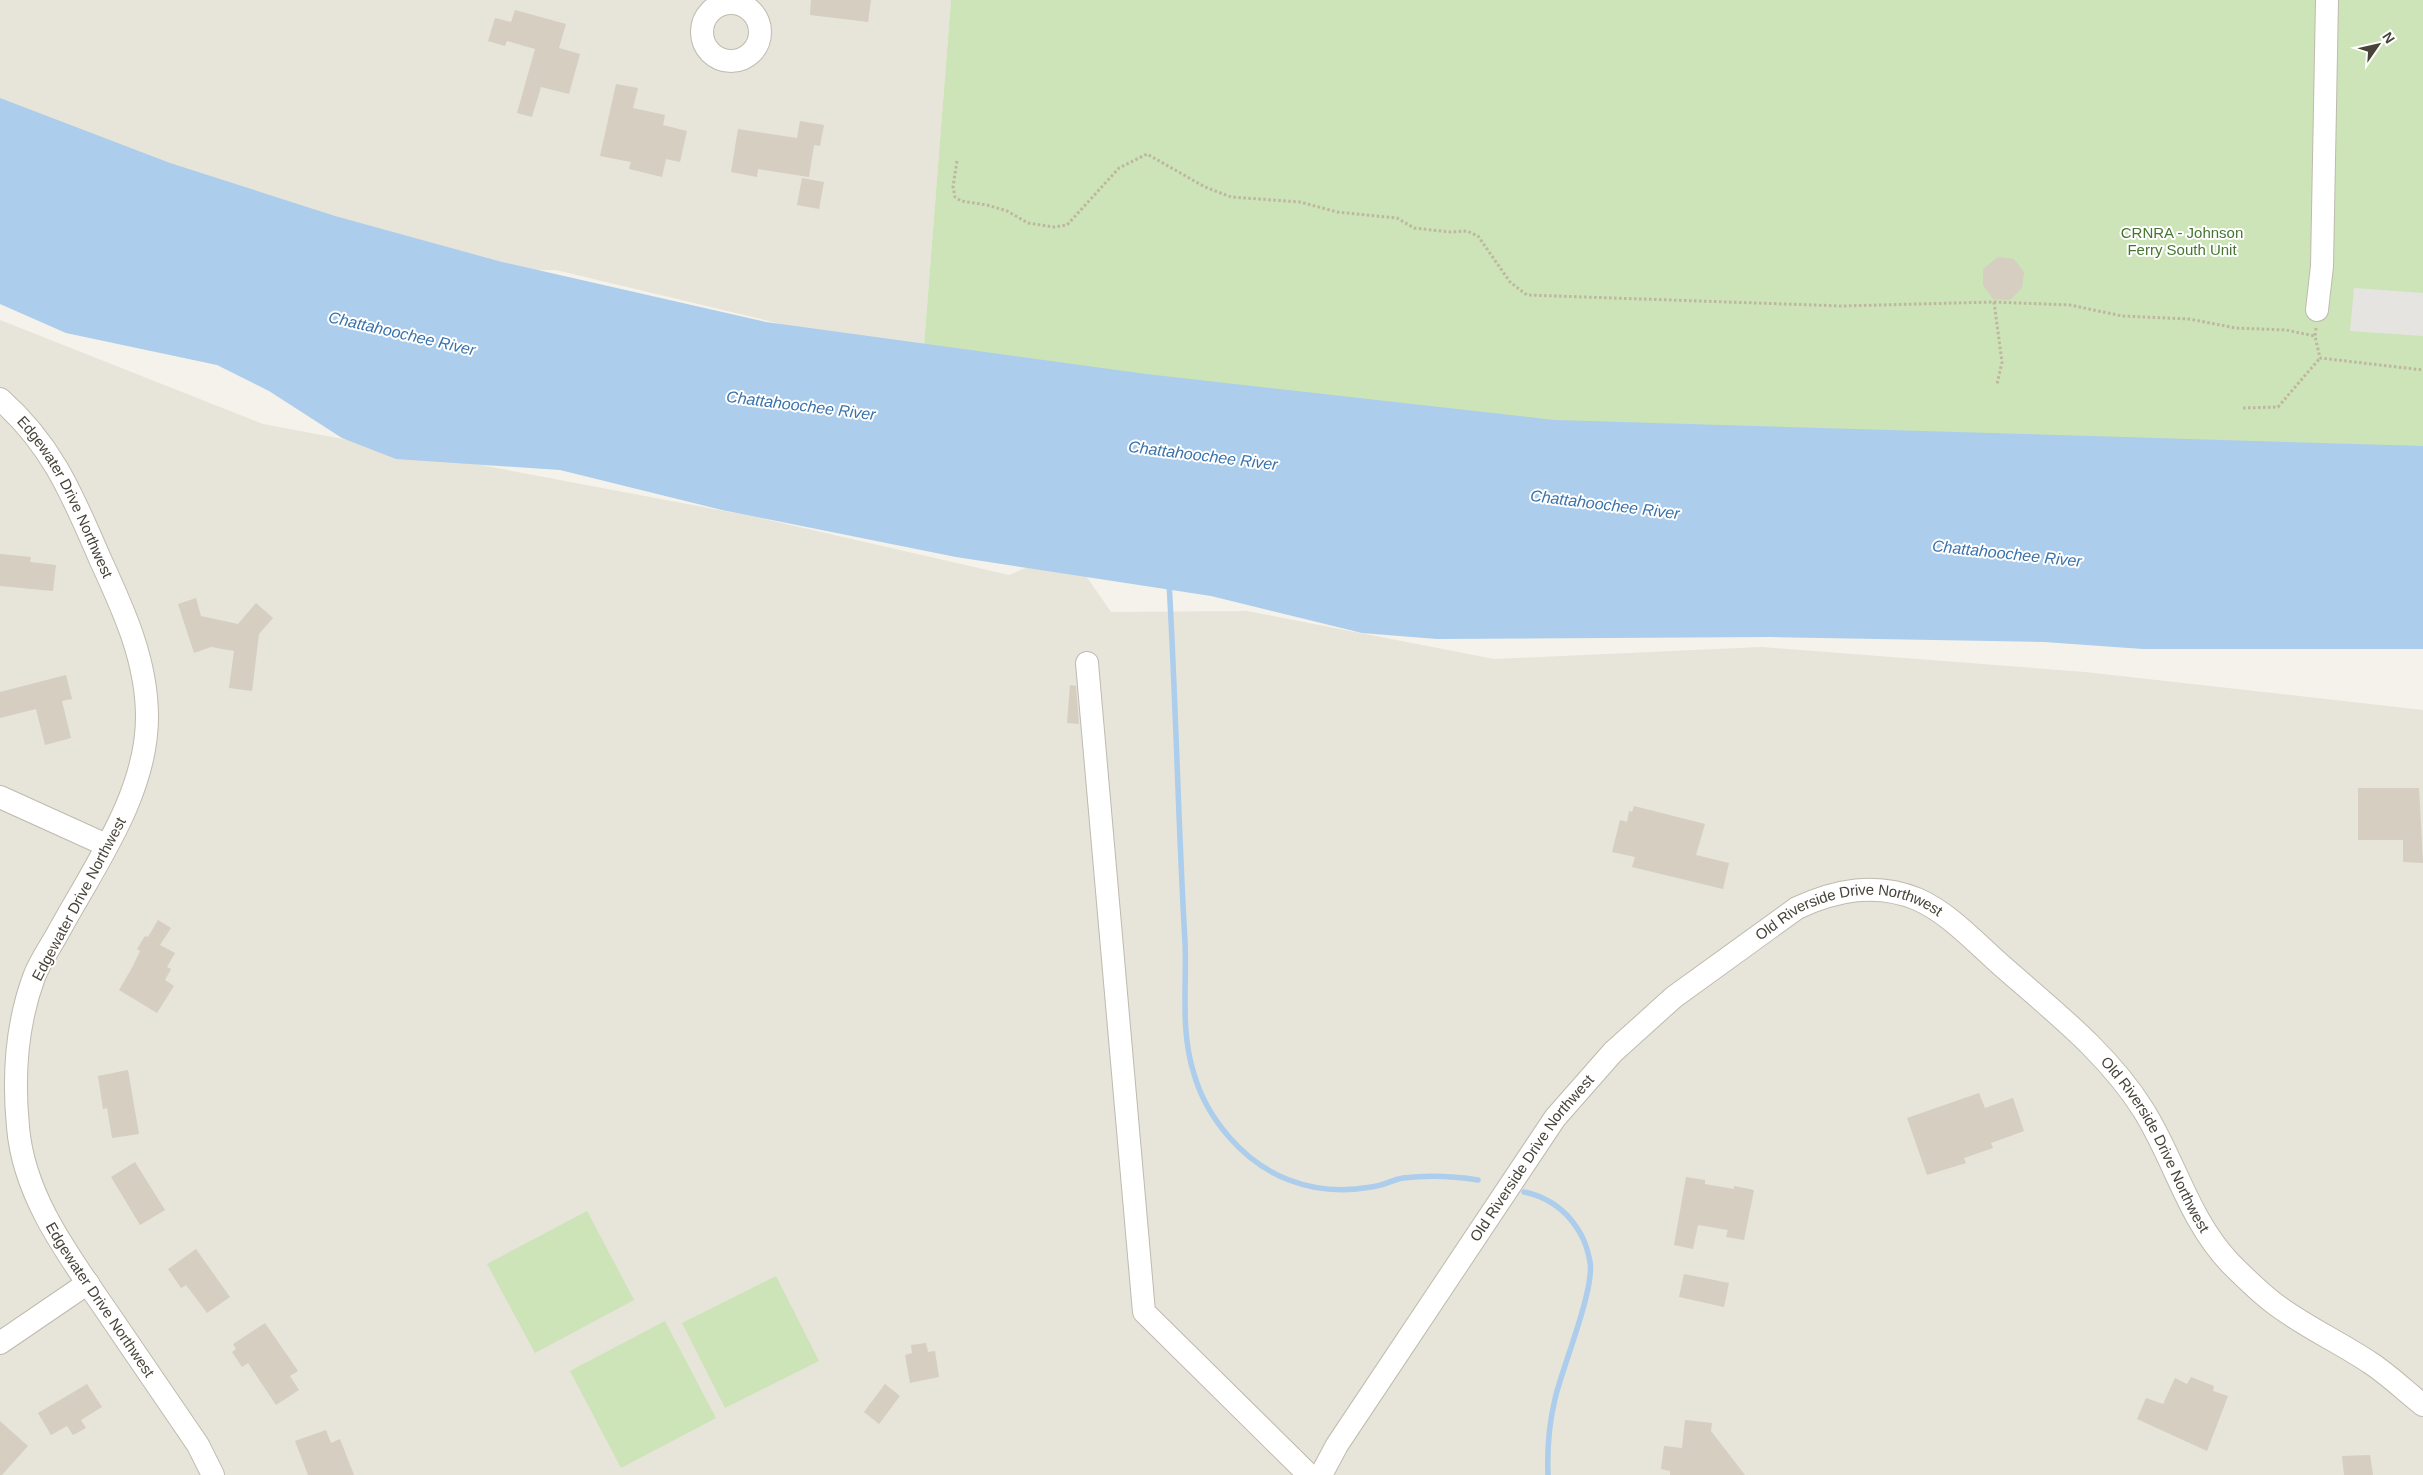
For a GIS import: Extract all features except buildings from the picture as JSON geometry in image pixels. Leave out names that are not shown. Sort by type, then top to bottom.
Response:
[{"type":"street","points":[[2317,310],[2322,266],[2327,0]]},
{"type":"street","name":"Edgewater Drive Northwest","points":[[0,400],[23,420],[47,449],[66,483],[129,623],[143,669],[147,718],[141,766],[127,810],[106,844],[35,975],[20,1024],[14,1075],[18,1131],[30,1181],[51,1228],[198,1445],[213,1475]]},
{"type":"street","points":[[1087,663],[1144,1312],[1309,1475]]},
{"type":"street","points":[[0,797],[106,844]]},
{"type":"street","name":"Old Riverside Drive Northwest","points":[[1321,1475],[1342,1437],[1554,1118],[1613,1052],[1674,997],[1798,908],[1820,897],[1865,889],[1884,890],[1917,899],[1947,917],[2092,1045],[2119,1075],[2144,1110],[2168,1153],[2192,1209],[2211,1239],[2230,1263],[2275,1304],[2372,1363],[2423,1405]]},
{"type":"street","points":[[0,1343],[88,1283]]},
{"type":"path","points":[[957,161],[953,188],[955,197],[961,201],[987,205],[1007,211],[1028,223],[1054,227],[1067,225],[1119,168],[1147,154],[1205,188],[1232,197],[1300,202],[1337,212],[1397,218],[1414,228],[1450,232],[1467,231],[1478,236],[1510,282],[1528,295],[1842,306],[1994,302],[2070,305],[2122,316],[2189,320],[2236,328],[2286,330],[2315,336]]},
{"type":"path","points":[[1994,302],[2002,362],[1996,384]]},
{"type":"path","points":[[2317,310],[2315,336],[2320,358]]},
{"type":"path","points":[[2320,358],[2423,370]]},
{"type":"path","points":[[2243,408],[2278,407],[2320,358]]},
{"type":"shaded area","points":[[0,0],[951,0],[923,358],[556,270],[419,271],[0,120]]},
{"type":"shaded area","points":[[2354,288],[2423,293],[2423,336],[2350,331]]},
{"type":"shaded area","points":[[0,320],[263,424],[756,517],[1009,575],[1068,550],[1111,612],[1247,611],[1494,659],[1761,647],[2085,672],[2423,710],[2423,1475],[0,1475]]},
{"type":"green space","name":"CRNRA - Johnson Ferry South Unit","points":[[951,0],[2423,0],[2423,490],[2076,479],[923,358]]},
{"type":"green space","points":[[587,1211],[634,1300],[535,1353],[487,1264]]},
{"type":"green space","points":[[776,1276],[819,1361],[725,1408],[682,1323]]},
{"type":"green space","points":[[665,1321],[716,1418],[621,1468],[570,1371]]},
{"type":"water","name":"Chattahoochee River","points":[[0,98],[170,163],[335,216],[502,262],[766,322],[1146,374],[1554,420],[2423,446],[2423,649],[2143,649],[2044,642],[1771,637],[1437,639],[1362,633],[1211,596],[956,557],[722,510],[560,470],[396,459],[342,438],[269,391],[217,365],[66,333],[0,304]]},
{"type":"waterway","points":[[1169,582],[1185,942],[1187,1041],[1194,1074],[1208,1107],[1230,1138],[1257,1163],[1289,1180],[1299,1183],[1319,1188],[1340,1190],[1361,1189],[1413,1177],[1441,1176],[1478,1180]]},
{"type":"waterway","points":[[1524,1192],[1550,1202],[1567,1215],[1576,1226],[1586,1245],[1590,1262],[1588,1290],[1553,1408],[1549,1437],[1548,1475]]}]
